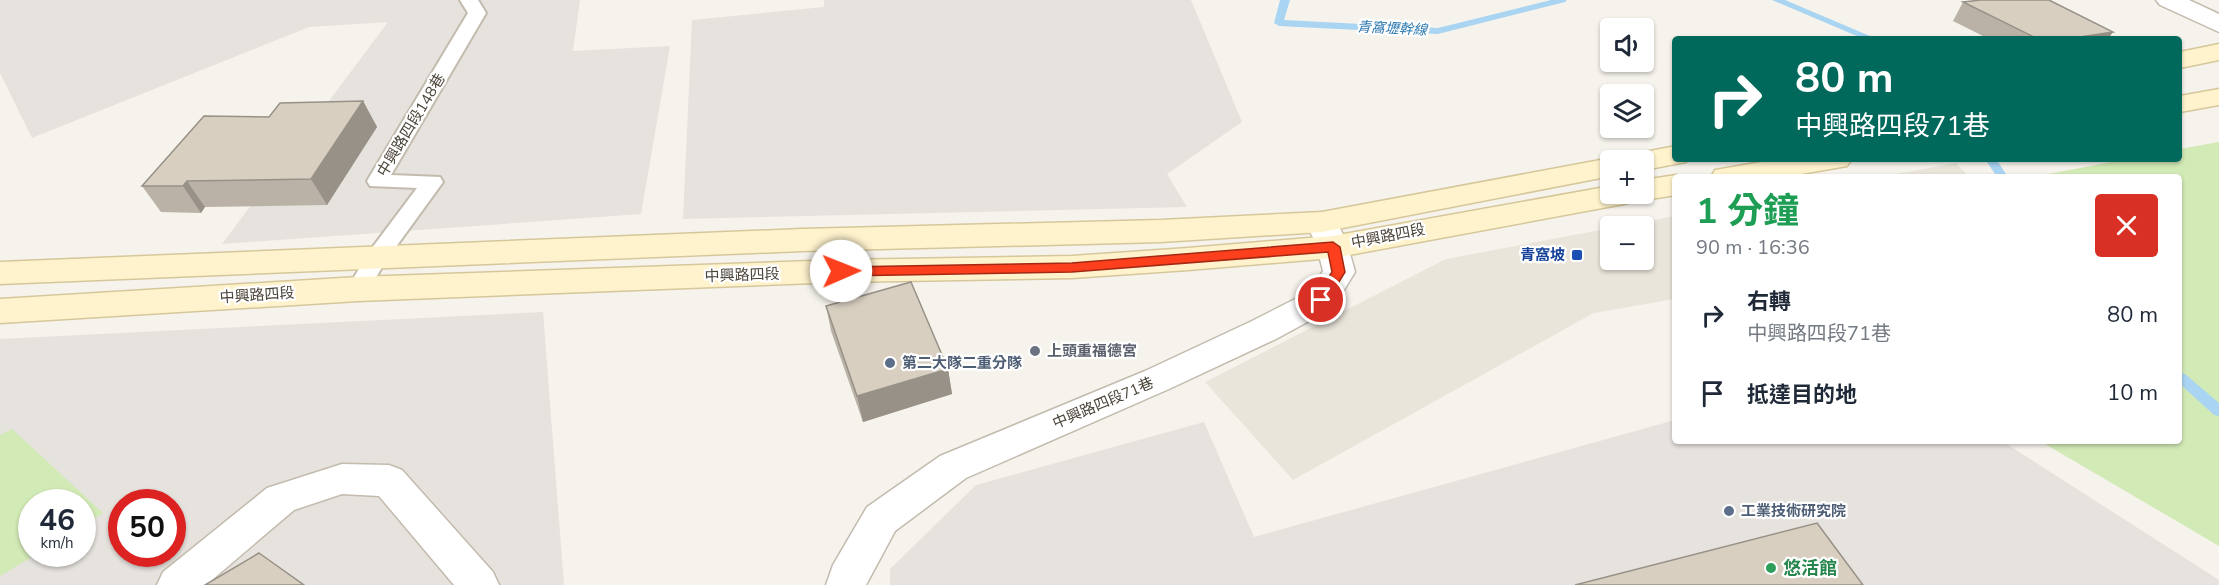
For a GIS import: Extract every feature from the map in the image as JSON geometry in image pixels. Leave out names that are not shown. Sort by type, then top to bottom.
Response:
[{"type":"main road","points":[[2182,60],[2219,52]]},
{"type":"main road","points":[[2182,104],[2219,97]]},
{"type":"main road","points":[[1654,159],[1672,156]]},
{"type":"main road","points":[[1744,174],[1818,162]]},
{"type":"main road","name":"中興路四段","points":[[0,273],[850,240],[1161,231],[1328,234],[1600,170]]},
{"type":"main road","points":[[1654,188],[1672,186]]},
{"type":"main road","name":"中興路四段","points":[[0,311],[358,289],[841,271],[1072,267],[1600,197]]},
{"type":"street","points":[[2169,0],[2219,24]]},
{"type":"street","name":"中興路四段71巷","points":[[846,585],[881,519],[953,467],[1157,380],[1264,330],[1321,300],[1339,272],[1328,234]]},
{"type":"street","points":[[177,585],[281,499],[342,479],[389,482],[479,585]]},
{"type":"lane","name":"中興路四段148巷","points":[[358,289],[377,257],[433,182],[377,181],[477,13],[469,0]]},
{"type":"lane","points":[[841,271],[850,240]]},
{"type":"shaded area","points":[[0,0],[580,0],[573,51],[670,46],[641,214],[222,244],[388,22],[309,27],[32,138],[0,73]]},
{"type":"shaded area","points":[[824,0],[1191,0],[1242,122],[1167,174],[1187,207],[683,219],[692,20],[824,7]]},
{"type":"shaded area","points":[[1956,163],[1966,174],[1896,174]]},
{"type":"shaded area","points":[[1672,217],[1672,300],[1594,313],[1293,480],[1205,382],[1446,259],[1600,230],[1600,270],[1654,270],[1654,220]]},
{"type":"shaded area","points":[[543,312],[564,585],[0,585],[0,339]]},
{"type":"shaded area","name":"工業技術研究院","points":[[1672,421],[1672,444],[2007,444],[2219,580],[2219,585],[890,585],[890,569],[976,485],[1204,422],[1254,537]]},
{"type":"green space","points":[[2219,142],[2219,546],[2045,444],[2182,444],[2182,174],[2048,174],[2111,162],[2182,162],[2182,149]]},
{"type":"green space","points":[[12,429],[77,489],[18,489],[18,565],[0,576],[0,435]]},
{"type":"green space","points":[[96,507],[103,513],[96,518]]},
{"type":"building","points":[[2049,0],[2113,32],[2087,36],[2032,36],[1963,2]]},
{"type":"building","points":[[363,101],[311,179],[187,181],[183,186],[142,186],[204,116],[269,117],[280,103]]},
{"type":"building","name":"第二大隊二重分隊","points":[[911,282],[948,369],[857,396],[826,306]]},
{"type":"building","points":[[1817,523],[1863,585],[1575,585]]},
{"type":"building","points":[[259,553],[304,585],[205,585]]},
{"type":"waterway","name":"青窩壢幹線","points":[[1285,0],[1279,23],[1438,31],[1562,0]]},
{"type":"waterway","name":"青窩壢幹線","points":[[1777,0],[1865,36]]},
{"type":"waterway","name":"青窩壢幹線","points":[[1992,162],[2001,174]]},
{"type":"waterway","name":"青窩壢幹線","points":[[2182,379],[2219,411]]},
{"type":"place","name":"青窩坡","points":[[1577,255]]},
{"type":"place","name":"上頭重福德宮","points":[[1035,351]]},
{"type":"place","name":"第二大隊二重分隊","points":[[890,363]]},
{"type":"place","name":"工業技術研究院","points":[[1729,511]]},
{"type":"place","name":"悠活館","points":[[1771,568]]},
{"type":"route","points":[[841,271],[1072,267],[1188,260],[1333,247],[1339,272],[1321,300]]}]
